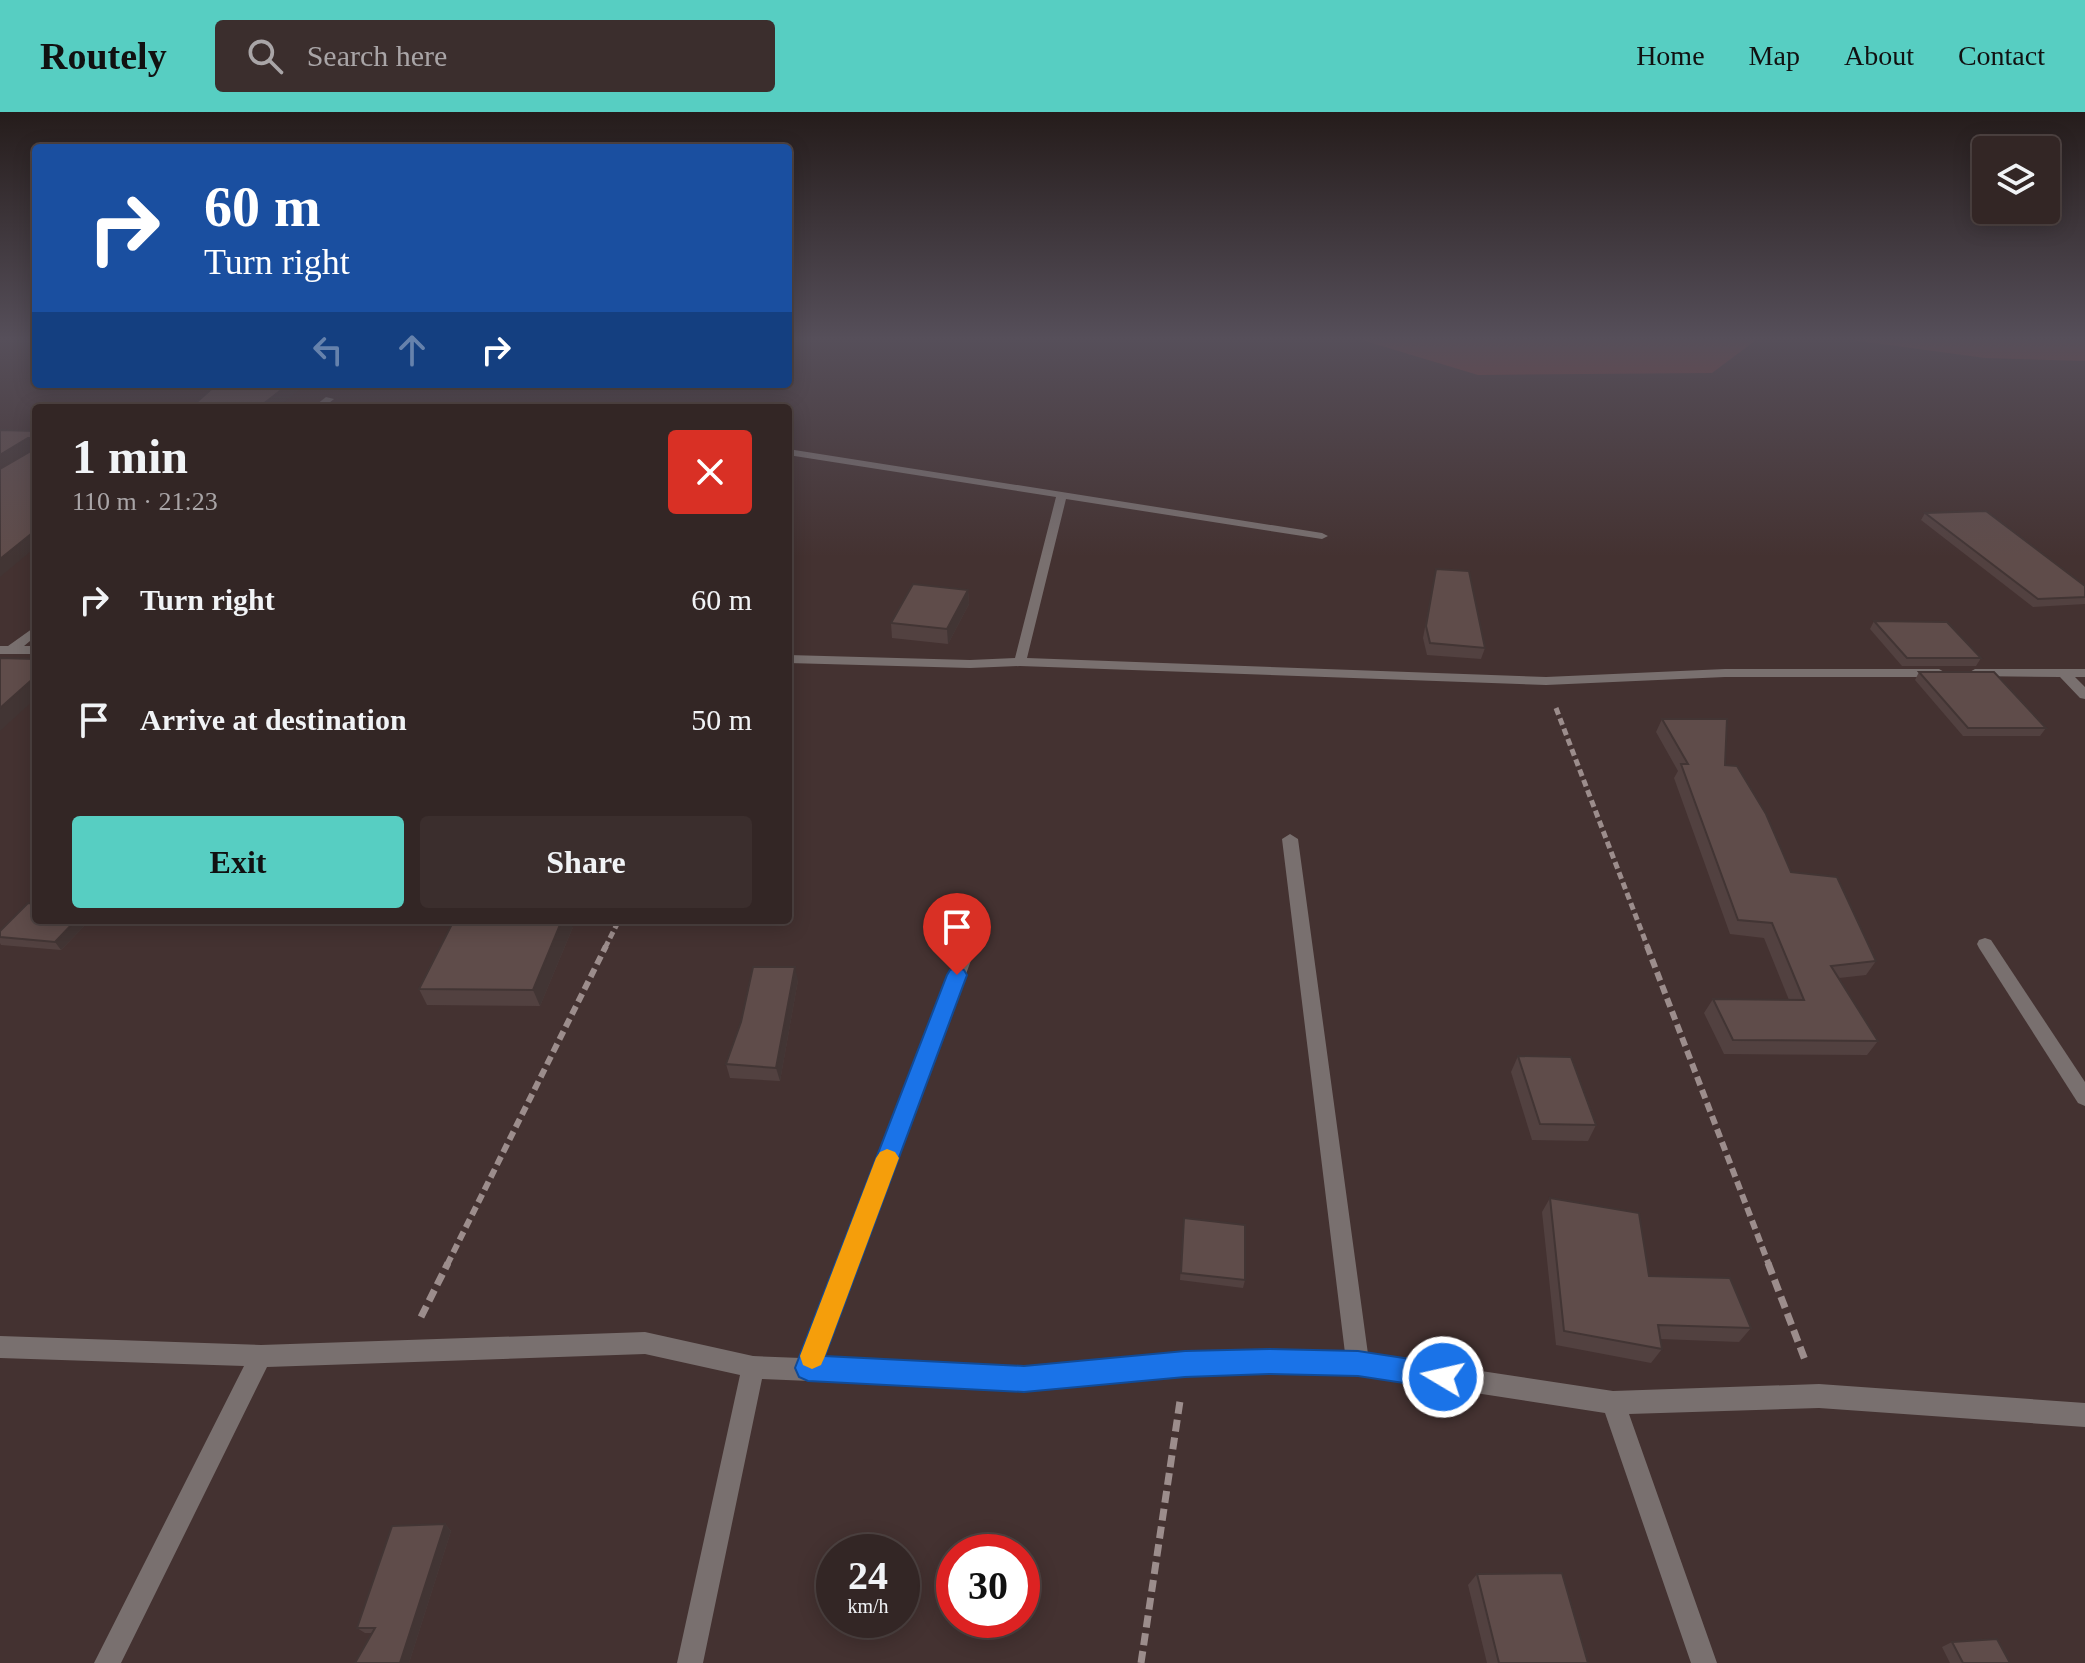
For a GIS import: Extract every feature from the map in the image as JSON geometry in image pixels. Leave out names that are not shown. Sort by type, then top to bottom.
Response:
[{"type":"street","points":[[792,453],[1322,536]]},
{"type":"street","points":[[1020,662],[1062,495]]},
{"type":"street","points":[[5,650],[32,633]]},
{"type":"street","points":[[5,650],[32,650]]},
{"type":"street","points":[[792,659],[970,664],[1020,662],[1546,681],[1725,673],[2085,673]]},
{"type":"street","points":[[2064,673],[2085,695]]},
{"type":"street","points":[[1290,839],[1358,1364]]},
{"type":"street","points":[[1985,944],[2085,1098]]},
{"type":"street","points":[[808,1368],[968,947]]},
{"type":"street","points":[[0,1347],[261,1356],[645,1343],[753,1367],[1024,1379],[1185,1364],[1358,1364],[1613,1403],[1819,1396],[2082,1420]]},
{"type":"street","points":[[107,1663],[261,1356]]},
{"type":"street","points":[[690,1663],[753,1367]]},
{"type":"street","points":[[1613,1403],[1704,1663]]},
{"type":"path","points":[[1546,681],[1819,1396]]},
{"type":"path","points":[[404,1350],[617,924]]},
{"type":"path","points":[[1141,1663],[1185,1364]]},
{"type":"building","points":[[0,430],[32,431],[32,438],[0,455]]},
{"type":"building","points":[[32,438],[32,533],[0,559],[0,469],[31,451]]},
{"type":"building","points":[[1986,511],[2085,586],[2085,597],[2038,599],[1925,513]]},
{"type":"building","points":[[1436,569],[1469,571],[1485,648],[1430,643],[1426,626]]},
{"type":"building","points":[[913,584],[968,590],[947,629],[891,623]]},
{"type":"building","points":[[1874,621],[1947,622],[1981,658],[1907,658]]},
{"type":"building","points":[[0,658],[32,659],[32,680],[0,708]]},
{"type":"building","points":[[1919,672],[1994,672],[2046,728],[1968,728]]},
{"type":"building","points":[[1662,719],[1727,719],[1725,765],[1737,766],[1766,814],[1791,872],[1837,877],[1876,961],[1831,966],[1878,1041],[1733,1040],[1713,999],[1804,1000],[1772,923],[1738,920],[1681,764],[1688,764]]},
{"type":"building","points":[[28,903],[32,904],[32,924],[72,924],[55,942],[0,937],[0,931]]},
{"type":"building","points":[[452,924],[560,924],[533,990],[419,989]]},
{"type":"building","points":[[753,967],[795,967],[776,1068],[726,1064],[741,1022]]},
{"type":"building","points":[[1518,1056],[1571,1057],[1596,1125],[1540,1124]]},
{"type":"building","points":[[1550,1198],[1639,1213],[1649,1276],[1730,1278],[1751,1328],[1658,1325],[1662,1349],[1564,1331]]},
{"type":"building","points":[[1184,1218],[1245,1225],[1245,1280],[1181,1273]]},
{"type":"building","points":[[445,1524],[400,1663],[355,1663],[375,1628],[357,1628],[392,1526]]},
{"type":"building","points":[[1562,1573],[1588,1663],[1499,1663],[1477,1574]]},
{"type":"building","points":[[1997,1639],[2010,1663],[1963,1663],[1952,1642]]},
{"type":"slow traffic","points":[[812,1356],[887,1158]]},
{"type":"route","points":[[957,975],[808,1368],[1024,1379],[1185,1364],[1269,1362],[1358,1364],[1443,1377]]}]
